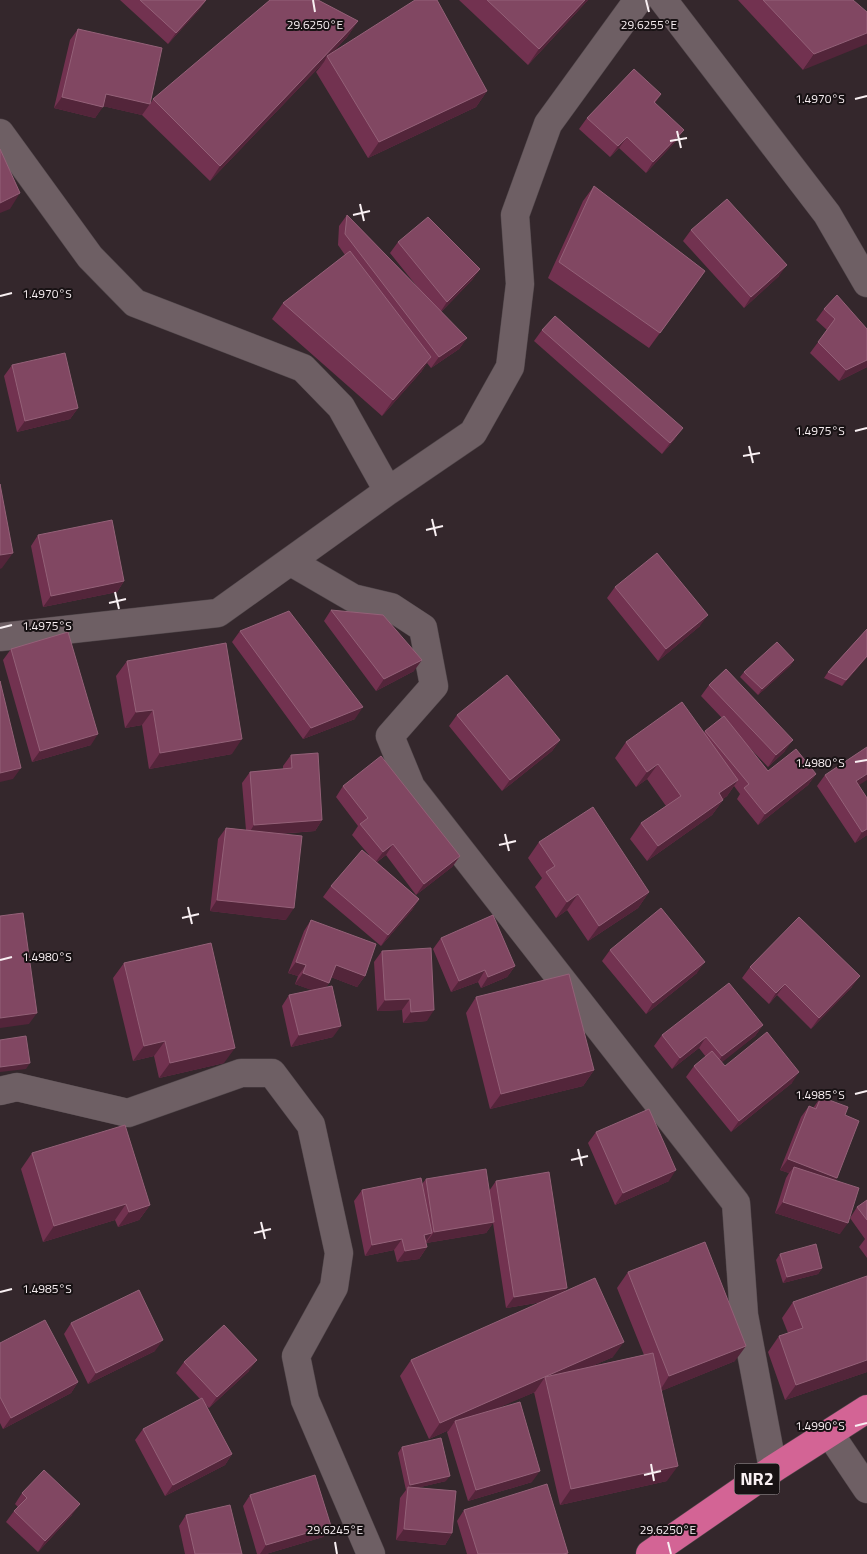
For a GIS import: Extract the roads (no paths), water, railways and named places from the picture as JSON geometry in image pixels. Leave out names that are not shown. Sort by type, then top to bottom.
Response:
[{"type":"highway","name":"NR2","points":[[650,1554],[772,1469],[867,1409]]},
{"type":"street","points":[[0,637],[218,613],[388,490],[473,433],[510,368],[520,284],[515,215],[548,124],[638,0]]},
{"type":"street","points":[[663,0],[827,214],[867,283]]},
{"type":"street","points":[[0,133],[90,257],[136,303],[303,368],[341,407],[388,490]]},
{"type":"street","points":[[291,562],[353,598],[390,607],[423,628],[434,686],[390,736],[411,787],[736,1203],[744,1316],[772,1469]]},
{"type":"street","points":[[0,1090],[17,1087],[128,1113],[241,1073],[272,1073],[311,1125],[339,1253],[334,1287],[296,1356],[303,1392],[371,1554]]},
{"type":"street","points":[[830,1434],[867,1489]]}]
